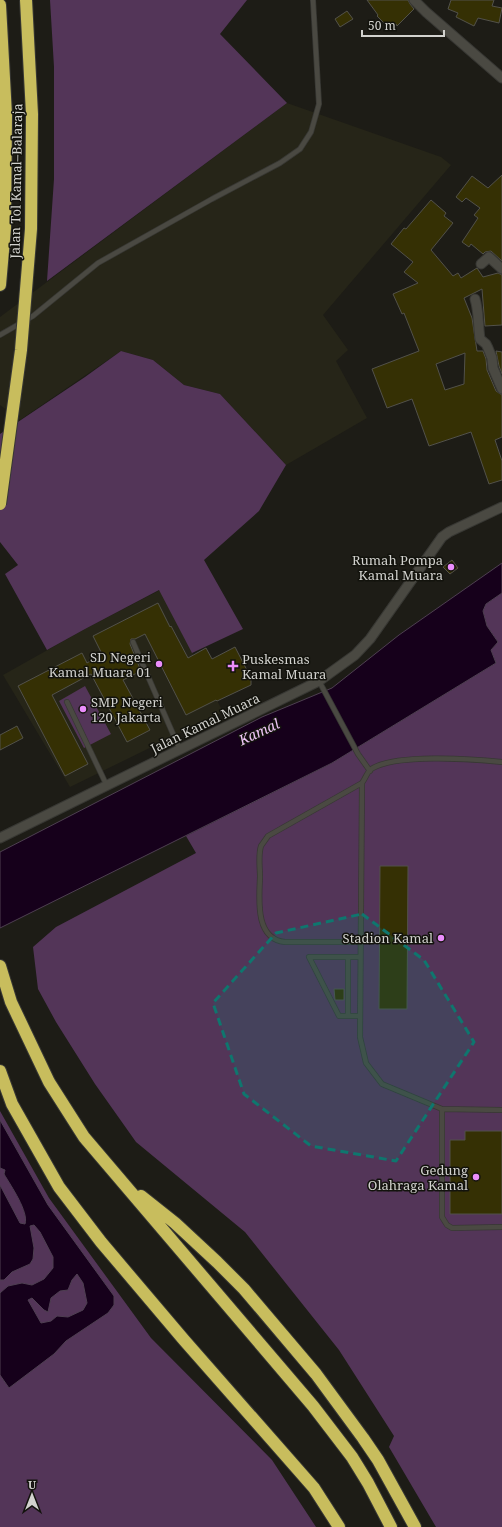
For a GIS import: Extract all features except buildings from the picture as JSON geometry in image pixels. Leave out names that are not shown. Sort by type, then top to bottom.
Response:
[{"type":"highway","name":"Jalan Tol Kamal–Balaraja","points":[[0,504],[21,350],[31,229],[32,114],[26,0]]},
{"type":"highway","name":"Jalan Tol Kamal–Balaraja","points":[[0,5],[6,115],[5,228],[0,285]]},
{"type":"highway","points":[[0,966],[11,1002],[49,1082],[84,1137],[313,1406],[352,1457],[368,1483],[391,1527]]},
{"type":"highway","points":[[0,1071],[12,1104],[59,1187],[101,1242],[184,1340],[314,1488],[339,1527]]},
{"type":"highway","points":[[104,1161],[137,1192],[175,1223],[218,1262],[282,1334],[324,1385],[364,1438],[398,1494],[415,1527]]},
{"type":"street","points":[[414,0],[502,78]]},
{"type":"street","points":[[481,264],[490,257],[502,269]]},
{"type":"street","points":[[475,299],[478,309],[477,314],[480,339],[488,348],[492,358],[493,368],[502,389]]},
{"type":"street","name":"Jalan Kamal Muara","points":[[0,838],[180,750],[322,685],[370,639],[442,537],[449,532],[502,507]]},
{"type":"lane","points":[[0,335],[33,316],[98,263],[280,162],[300,149],[311,132],[319,104],[313,0]]},
{"type":"lane","points":[[133,642],[180,750]]},
{"type":"lane","points":[[322,685],[358,754],[370,770]]},
{"type":"lane","points":[[67,702],[108,786]]},
{"type":"lane","points":[[360,942],[285,942],[276,940],[266,932],[259,906],[259,884],[261,846],[268,836],[362,783],[370,770],[387,762],[406,760],[481,760],[502,762]]},
{"type":"lane","points":[[362,783],[360,1037],[366,1062],[382,1084],[442,1109],[502,1110]]},
{"type":"lane","points":[[360,957],[309,957],[339,1016],[360,1016]]},
{"type":"lane","points":[[348,957],[348,1016]]},
{"type":"lane","points":[[442,1109],[442,1216],[447,1225],[452,1228],[502,1227]]},
{"type":"highlighted area","points":[[362,914],[424,960],[474,1042],[396,1161],[311,1146],[244,1094],[213,1003],[276,933]]},
{"type":"shaded area","points":[[50,0],[247,0],[220,34],[287,103],[47,281],[54,179],[54,67]]},
{"type":"shaded area","points":[[287,103],[441,157],[451,165],[323,315],[348,350],[336,361],[367,418],[286,465],[220,394],[184,385],[153,360],[121,351],[20,420],[0,405],[0,317]]},
{"type":"shaded area","points":[[121,351],[153,360],[184,385],[220,394],[286,465],[259,511],[204,560],[243,629],[192,653],[159,590],[47,650],[5,574],[18,565],[0,542],[0,434]]},
{"type":"shaded area","points":[[160,590],[223,712],[70,787],[3,675],[85,629]]},
{"type":"shaded area","points":[[502,593],[502,1527],[436,1527],[389,1447],[394,1436],[339,1350],[245,1232],[136,1142],[95,1084],[56,1022],[38,989],[33,947],[56,927],[196,853],[186,836],[332,763],[496,663],[491,650],[498,642],[487,626],[483,611],[486,604]]},
{"type":"shaded area","points":[[85,686],[111,734],[84,748],[59,701]]},
{"type":"shaded area","points":[[0,1111],[49,1198],[151,1338],[272,1460],[316,1527],[0,1527]]},
{"type":"water","name":"Kamal","points":[[502,563],[502,593],[486,604],[483,611],[487,626],[498,642],[491,650],[496,663],[332,763],[0,928],[0,852],[262,717],[332,688],[399,635]]},
{"type":"water","points":[[0,1120],[48,1205],[114,1296],[114,1305],[108,1313],[66,1341],[54,1354],[9,1388],[0,1375],[0,1293],[8,1286],[22,1283],[32,1285],[44,1279],[53,1268],[53,1257],[40,1232],[34,1225],[30,1226],[34,1248],[33,1259],[30,1264],[12,1272],[4,1280],[0,1280],[0,1185],[20,1223],[25,1224],[26,1219],[19,1199],[4,1174],[5,1170],[0,1168]],"holes":[[[77,1274],[83,1283],[87,1303],[83,1310],[68,1317],[57,1316],[51,1321],[41,1323],[28,1300],[32,1298],[48,1312],[51,1298],[60,1291],[68,1290],[72,1280]]]},
{"type":"place","name":"Rumah Pompa Kamal Muara","points":[[451,567]]},
{"type":"place","name":"SD Negeri Kamal Muara 01","points":[[159,664]]},
{"type":"place","name":"Puskesmas Kamal Muara","points":[[233,666]]},
{"type":"place","name":"SMP Negeri 120 Jakarta","points":[[83,709]]},
{"type":"place","name":"Stadion Kamal","points":[[441,938]]},
{"type":"place","name":"Gedung Olahraga Kamal","points":[[476,1177]]}]
